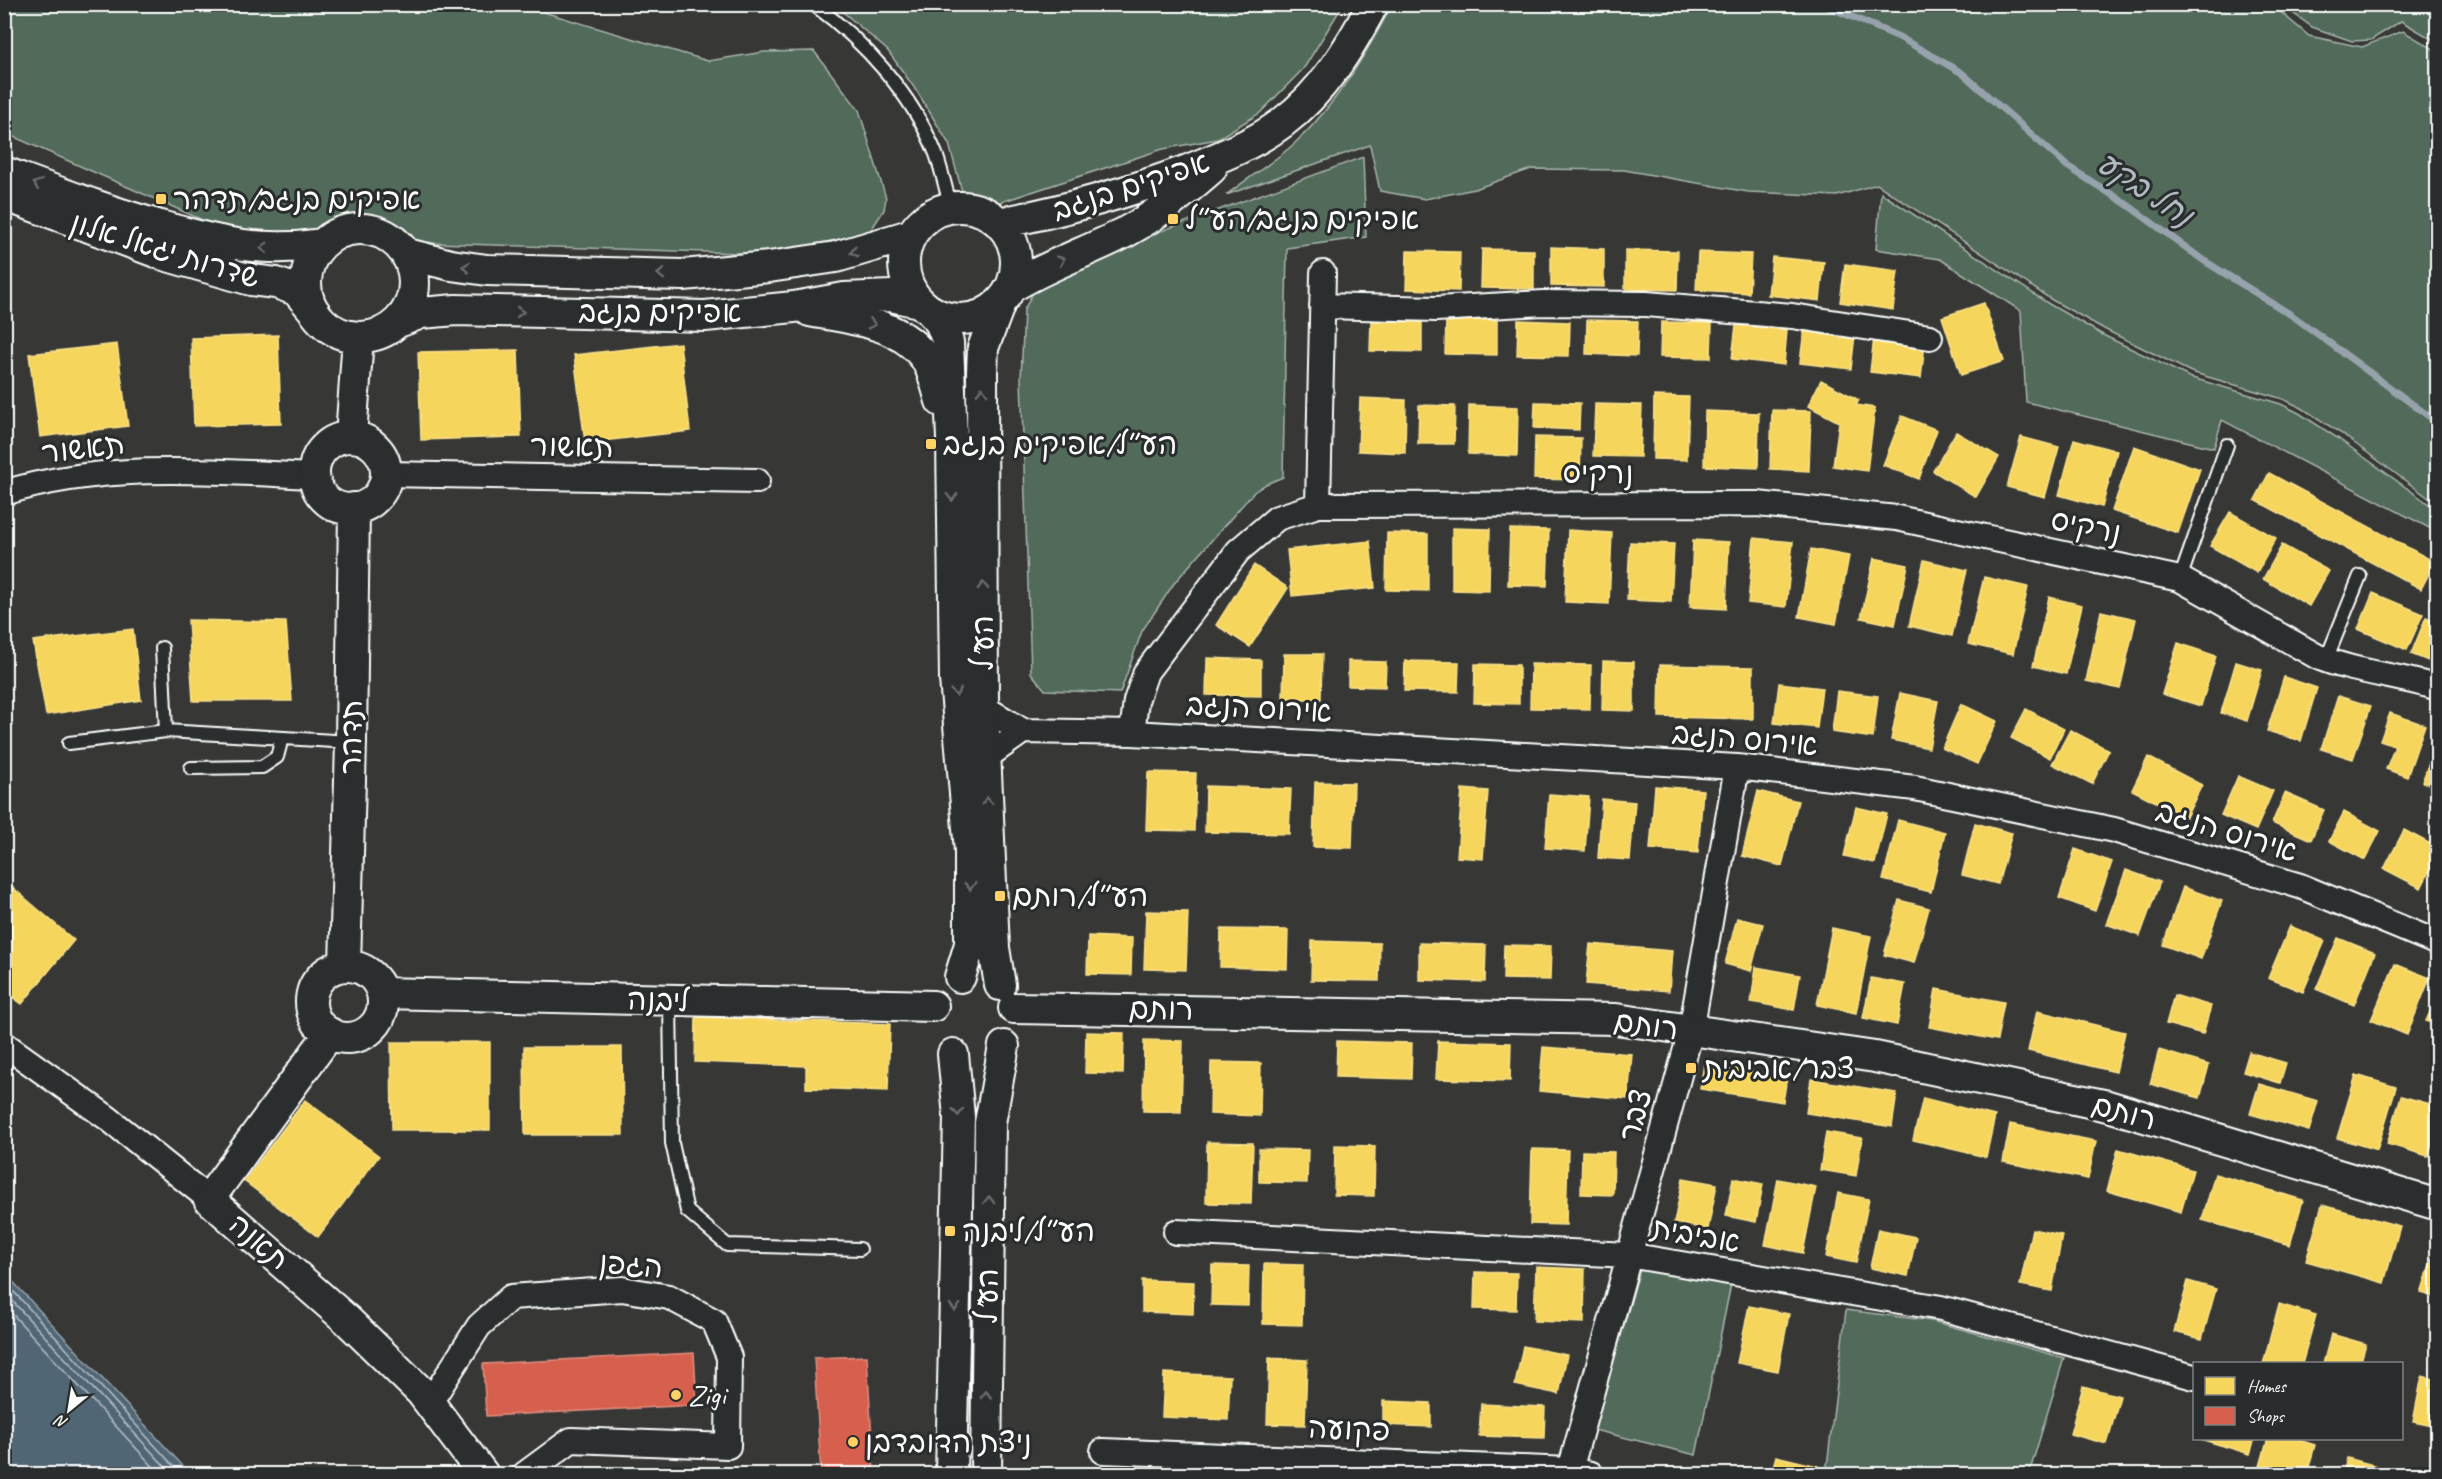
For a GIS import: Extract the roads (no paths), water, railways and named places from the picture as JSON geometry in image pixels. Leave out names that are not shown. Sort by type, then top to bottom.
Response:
[{"type":"street","name":"אפיקים בנגב","points":[[1005,295],[1036,272],[1114,238],[1146,221],[1227,155],[1282,123],[1330,76],[1350,47],[1373,4]]},
{"type":"street","name":"אפיקים בנגב","points":[[999,223],[1046,214],[1115,195],[1227,155]]},
{"type":"street","name":"שדרות יגאל אלון","points":[[4,172],[107,212],[218,242],[267,248],[296,248],[322,244]]},
{"type":"street","name":"שדרות יגאל אלון","points":[[4,195],[164,255],[250,280],[276,283],[296,290],[317,315]]},
{"type":"street","points":[[951,208],[976,210],[985,213],[999,223],[1009,237],[1015,254],[1015,272],[1005,295],[985,314],[967,319],[949,318],[925,307],[909,287],[903,270],[904,252],[910,235],[928,217],[951,208]]},
{"type":"street","points":[[351,229],[367,229],[382,233],[396,242],[407,254],[414,270],[415,288],[411,306],[400,321],[386,332],[369,337],[358,337],[334,331],[310,305],[306,287],[306,271],[312,256],[335,234],[351,229]]},
{"type":"street","name":"אפיקים בנגב","points":[[407,254],[451,265],[487,270],[683,275],[769,267],[836,257],[910,235]]},
{"type":"street","points":[[1318,505],[1323,273]]},
{"type":"street","name":"הע\"ל","points":[[1005,295],[983,348],[982,372],[985,759],[994,948],[1007,996]]},
{"type":"street","name":"אפיקים בנגב","points":[[400,321],[421,313],[456,310],[705,316],[794,307],[844,298],[891,296],[925,307]]},
{"type":"street","points":[[1322,306],[1436,309],[1543,303],[1646,304],[1792,316],[1930,337]]},
{"type":"street","points":[[794,307],[884,327],[902,336],[928,363],[952,439]]},
{"type":"street","name":"הע\"ל","points":[[925,307],[940,322],[948,342],[952,439],[955,679],[970,851],[970,944],[960,977]]},
{"type":"street","points":[[351,437],[358,337]]},
{"type":"street","points":[[351,437],[363,439],[377,449],[383,458],[386,474],[384,486],[378,495],[369,503],[354,508],[337,506],[327,501],[317,487],[314,476],[316,460],[326,446],[335,440],[351,437]]},
{"type":"street","name":"תאשור","points":[[4,493],[88,476],[121,473],[186,470],[314,476]]},
{"type":"street","name":"תאשור","points":[[386,474],[757,481]]},
{"type":"street","name":"נרקיס","points":[[1132,733],[1137,701],[1146,672],[1238,551],[1277,518],[1318,505],[1756,504],[1897,518],[2180,579],[2326,660],[2438,688]]},
{"type":"street","name":"תדהר","points":[[345,966],[354,508]]},
{"type":"street","points":[[983,707],[1023,732],[985,759]]},
{"type":"street","name":"אירוס הנגב","points":[[1023,732],[1132,733],[1737,767],[1915,788],[2114,830],[2300,886],[2438,942]]},
{"type":"street","name":"צבר","points":[[1577,1473],[1628,1255],[1691,1031],[1737,767]]},
{"type":"street","points":[[345,966],[360,968],[370,974],[382,993],[383,1009],[379,1020],[372,1029],[362,1035],[351,1038],[330,1033],[314,1016],[312,994],[323,975],[333,969],[345,966]]},
{"type":"street","points":[[974,975],[987,978],[1007,996],[1013,1028],[1004,1046],[993,1054],[980,1058],[966,1058],[953,1054],[934,1034],[933,1006],[939,994],[948,984],[960,977],[974,975]]},
{"type":"street","name":"ליבנה","points":[[382,993],[933,1006]]},
{"type":"street","name":"רותם","points":[[1007,996],[1616,1019],[1875,1057],[2108,1106],[2438,1205]]},
{"type":"street","points":[[209,1199],[330,1033]]},
{"type":"street","name":"תאנה","points":[[4,1044],[109,1119],[209,1199],[347,1320],[421,1392],[483,1474]]},
{"type":"street","name":"הע\"ל","points":[[986,1474],[990,1123],[1004,1046]]},
{"type":"street","name":"הע\"ל","points":[[951,1474],[959,1117],[953,1054]]},
{"type":"street","name":"אביבית","points":[[1176,1232],[1628,1255],[1941,1308],[2193,1377]]},
{"type":"street","name":"הגפן","points":[[429,1404],[479,1326],[511,1297],[622,1289],[669,1297],[714,1321],[729,1357],[728,1446],[571,1440],[525,1474]]},
{"type":"street","name":"פקועה","points":[[1103,1451],[1577,1473]]},
{"type":"lane","points":[[813,4],[875,60],[890,76],[911,106],[936,154],[951,208]]},
{"type":"lane","points":[[2180,579],[2228,445]]},
{"type":"lane","points":[[2326,660],[2360,576]]},
{"type":"lane","points":[[162,648],[166,731]]},
{"type":"lane","points":[[69,743],[166,731],[351,742]]},
{"type":"lane","points":[[191,768],[262,767],[277,757],[282,738]]},
{"type":"lane","points":[[670,1001],[672,1143],[687,1211],[727,1245],[860,1249]]},
{"type":"water","points":[[4,1272],[182,1465],[188,1474],[5,1474]]},
{"type":"waterway","name":"נחל בקע","points":[[1822,4],[1899,37],[1962,73],[2067,166],[2125,203],[2203,260],[2293,316],[2438,423]]},
{"type":"place","name":"אפיקים בנגב/תדהר","points":[[161,199]]},
{"type":"place","name":"אפיקים בנגב/הע״ל","points":[[1173,219]]},
{"type":"place","name":"הע״ל/אפיקים בנגב","points":[[931,444]]},
{"type":"place","name":"הע״ל/רותם","points":[[1000,896]]},
{"type":"place","name":"צבר/אביבית","points":[[1691,1068]]},
{"type":"place","name":"הע״ל/ליבנה","points":[[950,1231]]},
{"type":"place","name":"Zigi","points":[[676,1395]]},
{"type":"place","name":"ניצת הדובדבן","points":[[853,1442]]}]
